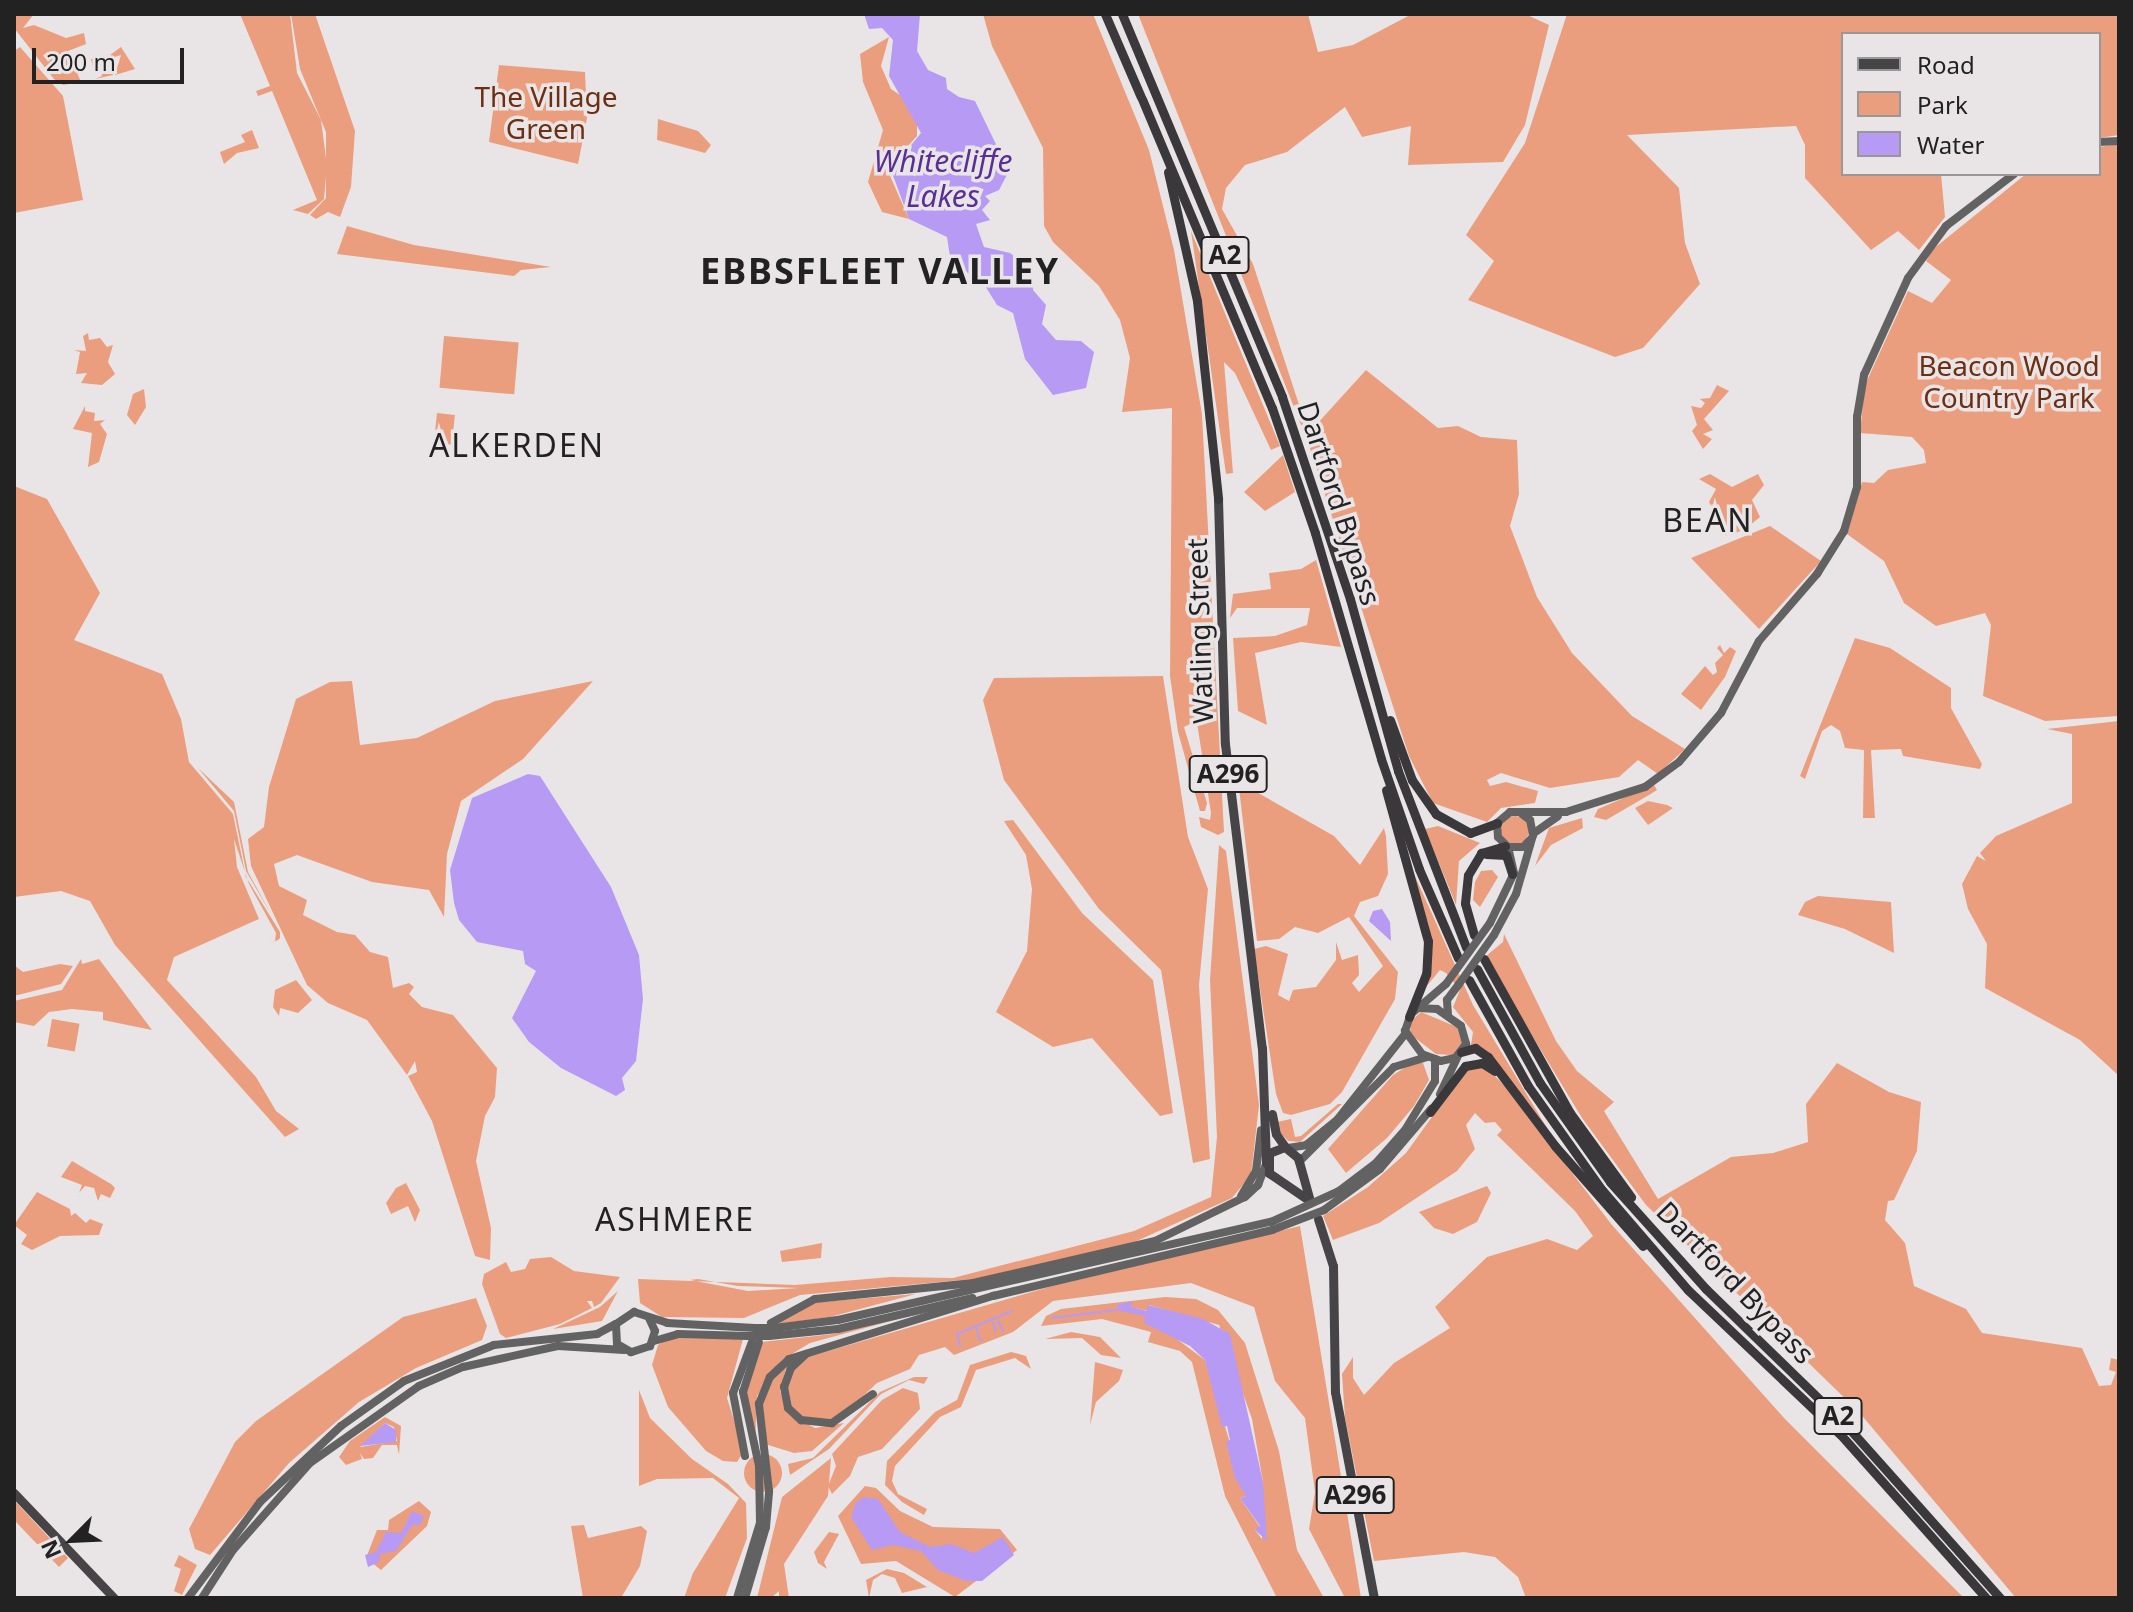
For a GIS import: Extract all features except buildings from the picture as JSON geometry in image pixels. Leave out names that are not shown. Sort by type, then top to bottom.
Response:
[{"type":"highway","name":"A2","points":[[1105,14],[1141,96],[1187,240],[1212,414],[1218,499]]},
{"type":"highway","name":"Dartford Bypass","points":[[1122,14],[1294,432],[1350,599],[1398,771],[1466,947]]},
{"type":"highway","name":"Dartford Bypass","points":[[1141,96],[1283,440],[1381,759],[1419,869],[1458,958]]},
{"type":"highway","points":[[1350,599],[1400,751],[1422,798],[1460,831],[1478,833],[1497,823]]},
{"type":"highway","points":[[1381,759],[1428,941],[1425,979],[1409,1017]]},
{"type":"highway","points":[[1474,935],[1465,894],[1477,860],[1487,849],[1506,846]]},
{"type":"highway","points":[[1477,860],[1502,853],[1512,874]]},
{"type":"highway","name":"A2","points":[[1484,959],[1570,1113],[1665,1245]]},
{"type":"highway","name":"Dartford Bypass","points":[[1477,969],[1564,1120],[1665,1245],[1846,1425],[2000,1598]]},
{"type":"highway","name":"Dartford Bypass","points":[[1464,982],[1556,1127],[1688,1290],[1840,1434],[1986,1598]]},
{"type":"highway","points":[[1460,1054],[1481,1050],[1615,1216],[1688,1290]]},
{"type":"highway","points":[[1430,1112],[1467,1065],[1484,1063],[1501,1075]]},
{"type":"main road","points":[[1506,846],[1519,848],[1547,820],[1618,799],[1654,782],[1704,731],[1748,668],[1763,635],[1840,537],[1857,487],[1861,388],[1897,300],[1924,252],[1946,226],[2011,176]]},
{"type":"main road","name":"Watling Street","points":[[1218,499],[1225,744],[1262,1048],[1275,1132],[1287,1148]]},
{"type":"main road","points":[[745,1456],[733,1393],[753,1340],[826,1297],[965,1285],[1138,1247],[1198,1224],[1258,1185],[1271,1151],[1306,1145],[1337,1120],[1406,1033],[1409,1017],[1446,984],[1490,923],[1515,860],[1497,823],[1506,813],[1518,811],[1566,812]]},
{"type":"main road","points":[[1448,1016],[1447,1001],[1464,982],[1516,894],[1532,837],[1530,820],[1518,811]]},
{"type":"main road","points":[[745,1598],[769,1491],[758,1411],[776,1370],[795,1355],[821,1346],[993,1296],[1271,1226],[1342,1194],[1395,1155],[1430,1112],[1460,1054],[1465,1032],[1434,1008],[1419,1008]]},
{"type":"main road","points":[[1406,1033],[1413,1048],[1435,1059]]},
{"type":"main road","name":"Watling Street","points":[[1262,1048],[1266,1163]]},
{"type":"main road","points":[[1241,1197],[1256,1171],[1260,1147],[1262,1048]]},
{"type":"main road","points":[[1283,1181],[1395,1066],[1421,1057],[1435,1059],[1460,1054]]},
{"type":"main road","points":[[1342,1194],[1376,1163],[1413,1118],[1435,1081],[1435,1059]]},
{"type":"main road","points":[[1266,1163],[1273,1177],[1310,1201],[1299,1164],[1287,1148]]},
{"type":"main road","name":"A296","points":[[1318,1219],[1333,1266],[1335,1392],[1374,1598]]},
{"type":"main road","points":[[188,1598],[260,1502],[350,1418],[404,1381],[494,1345],[553,1335],[597,1334],[630,1313],[649,1318],[755,1328],[854,1317],[1271,1226]]},
{"type":"main road","points":[[773,1326],[827,1331],[993,1296]]},
{"type":"main road","points":[[649,1318],[654,1341]]},
{"type":"main road","points":[[616,1324],[614,1337],[624,1350]]},
{"type":"main road","points":[[202,1598],[240,1541],[332,1445],[441,1375],[526,1352],[573,1344],[642,1351],[654,1341],[678,1334],[753,1340]]},
{"type":"main road","points":[[737,1598],[756,1556],[761,1489],[743,1401],[753,1340]]},
{"type":"main road","points":[[494,1345],[499,1352],[526,1352]]},
{"type":"main road","points":[[821,1346],[800,1359],[787,1375],[785,1401],[794,1415],[810,1424],[830,1424],[873,1394]]},
{"type":"main road","points":[[14,1493],[114,1598]]},
{"type":"green space","points":[[14,14],[34,14],[23,28],[34,25],[66,38],[84,33],[86,44],[68,51],[81,82],[63,85],[54,79],[14,28]]},
{"type":"green space","points":[[240,14],[290,14],[297,73],[321,120],[327,166],[324,199],[308,214],[293,210],[317,200],[272,91],[258,96],[256,91],[270,86]]},
{"type":"green space","points":[[291,14],[315,14],[355,131],[351,187],[340,217],[328,212],[316,219],[310,215],[326,198],[326,132],[300,69]]},
{"type":"green space","points":[[983,14],[1093,14],[1149,150],[1174,250],[1202,414],[1224,832],[1218,835],[1201,827],[1199,817],[1210,820],[1211,813],[1198,729],[1196,721],[1184,727],[1207,803],[1205,811],[1200,811],[1178,732],[1170,676],[1172,408],[1122,412],[1130,358],[1120,320],[1099,286],[1053,242],[1044,226],[1043,148],[992,46]]},
{"type":"green space","points":[[1138,14],[1308,14],[1318,52],[1353,45],[1412,14],[1525,14],[1549,25],[1525,125],[1503,162],[1408,165],[1411,126],[1362,137],[1345,107],[1287,152],[1245,165],[1226,188],[1222,209],[1253,264],[1306,426],[1301,425]]},
{"type":"green space","points":[[1567,14],[2119,14],[2119,135],[2101,138],[2101,32],[1841,32],[1841,176],[1941,176],[1945,217],[1919,250],[1898,231],[1871,250],[1805,178],[1805,145],[1796,126],[1627,135],[1679,188],[1685,243],[1700,284],[1643,348],[1615,357],[1468,300],[1494,261],[1466,235],[1525,143]]},
{"type":"green space","points":[[889,37],[881,66],[891,89],[906,99],[917,125],[917,136],[887,169],[909,219],[882,212],[868,182],[883,130],[863,82],[860,54]]},
{"type":"green space","points":[[20,47],[63,96],[83,200],[14,213],[14,51]]},
{"type":"green space","points":[[121,47],[135,69],[115,75],[121,55],[111,58],[113,75],[95,79],[102,76],[100,66],[93,67],[91,59],[106,58]]},
{"type":"green space","name":"The Village Green","points":[[499,65],[585,72],[587,118],[578,164],[489,142]]},
{"type":"green space","points":[[658,119],[698,131],[711,145],[705,153],[657,140]]},
{"type":"green space","points":[[252,130],[259,148],[237,153],[224,164],[220,152],[245,142],[241,135]]},
{"type":"green space","name":"Beacon Wood Country Park","points":[[2119,144],[2119,716],[2045,721],[1983,696],[1991,625],[1985,613],[1936,626],[1904,603],[1884,561],[1847,534],[1862,482],[1874,483],[1888,470],[1926,463],[1924,450],[1912,437],[1860,433],[1865,385],[1908,291],[1932,303],[1951,280],[1926,261],[1932,250],[2024,176],[2101,176],[2101,147]]},
{"type":"green space","points":[[347,226],[414,245],[551,267],[521,270],[514,276],[337,254]]},
{"type":"green space","points":[[1191,231],[1280,446],[1271,450],[1235,373],[1224,362],[1233,473],[1226,474]]},
{"type":"green space","points":[[88,333],[89,340],[100,338],[107,347],[113,345],[108,362],[115,374],[102,385],[81,383],[87,373],[76,374],[80,352],[74,350],[86,351],[83,336]]},
{"type":"green space","points":[[444,336],[519,343],[514,394],[439,388]]},
{"type":"green space","points":[[1366,370],[1438,428],[1458,426],[1481,437],[1517,440],[1519,494],[1510,526],[1537,597],[1572,653],[1632,716],[1685,749],[1658,774],[1638,760],[1619,777],[1550,788],[1501,773],[1487,780],[1490,786],[1506,782],[1538,791],[1535,803],[1501,808],[1487,822],[1433,803],[1409,756],[1306,436]]},
{"type":"green space","points":[[1717,385],[1729,391],[1704,419],[1713,430],[1703,434],[1712,439],[1703,449],[1692,431],[1697,425],[1691,406],[1701,408],[1705,403],[1700,399],[1710,398]]},
{"type":"green space","points":[[144,389],[146,407],[135,425],[127,415],[133,394]]},
{"type":"green space","points":[[85,406],[85,411],[95,413],[94,421],[105,420],[100,424],[107,434],[99,462],[88,467],[92,433],[73,429]]},
{"type":"green space","points":[[437,413],[455,415],[452,445],[434,443]]},
{"type":"green space","points":[[1283,455],[1295,492],[1265,511],[1244,492]]},
{"type":"green space","points":[[1710,474],[1732,487],[1758,474],[1764,485],[1752,500],[1760,517],[1744,530],[1726,536],[1709,502],[1716,489],[1699,479]]},
{"type":"green space","points":[[14,486],[47,499],[100,593],[74,640],[162,674],[181,719],[189,762],[233,814],[245,872],[234,839],[237,867],[259,919],[174,957],[167,980],[256,1077],[276,1111],[299,1129],[285,1137],[115,945],[90,901],[61,891],[14,897]]},
{"type":"green space","points":[[1770,526],[1821,561],[1759,629],[1691,558]]},
{"type":"green space","points":[[1316,560],[1341,647],[1301,642],[1255,653],[1267,725],[1238,711],[1233,638],[1275,636],[1307,625],[1310,608],[1237,608],[1230,618],[1233,594],[1271,589],[1269,573],[1301,569]]},
{"type":"green space","points":[[1855,638],[1890,648],[1951,688],[1951,708],[1982,764],[1980,769],[1903,756],[1901,749],[1871,750],[1875,818],[1863,818],[1864,750],[1845,748],[1840,731],[1831,725],[1822,731],[1805,779],[1800,776]]},
{"type":"green space","points":[[1720,645],[1724,653],[1730,647],[1736,651],[1725,677],[1701,710],[1681,694],[1705,666],[1713,675],[1717,672],[1715,663],[1723,655],[1717,648]]},
{"type":"green space","points":[[1163,676],[1188,837],[1208,889],[1199,985],[1210,1159],[1193,1163],[1161,970],[1099,909],[1004,780],[983,700],[994,678]]},
{"type":"green space","points":[[352,681],[360,745],[417,738],[495,701],[593,681],[523,759],[461,801],[447,854],[444,917],[429,890],[372,882],[297,855],[274,864],[279,886],[307,900],[303,915],[337,932],[355,935],[370,952],[388,957],[393,988],[409,983],[414,987],[409,994],[422,1007],[453,1015],[497,1068],[495,1097],[485,1116],[476,1161],[491,1228],[490,1260],[475,1256],[432,1121],[408,1076],[417,1072],[415,1061],[407,1075],[367,1020],[328,1003],[307,985],[251,866],[248,839],[264,827],[269,787],[296,699],[330,682]]},
{"type":"green space","points":[[2119,721],[2119,1076],[2080,1040],[1985,988],[1987,944],[1968,909],[1962,884],[1977,856],[1986,861],[1980,853],[1996,836],[2072,803],[2072,734],[2047,729]]},
{"type":"green space","points":[[198,768],[234,802],[248,872],[272,916],[246,871],[234,811]]},
{"type":"green space","points":[[1654,785],[1657,790],[1606,820],[1594,817],[1598,809]]},
{"type":"green space","points":[[1239,788],[1253,790],[1334,836],[1360,865],[1384,828],[1386,836],[1388,874],[1378,896],[1360,902],[1354,916],[1398,972],[1395,999],[1342,1092],[1330,1104],[1291,1115],[1283,1113],[1276,1094],[1254,949],[1266,946],[1288,954],[1278,995],[1289,1001],[1293,990],[1316,987],[1336,960],[1336,942],[1342,960],[1358,955],[1359,975],[1352,983],[1359,992],[1383,966],[1349,917],[1318,933],[1295,927],[1279,939],[1257,941]]},
{"type":"green space","points":[[1648,801],[1673,808],[1648,825],[1635,808]]},
{"type":"green space","points":[[1515,816],[1525,820],[1529,830],[1525,840],[1515,844],[1505,840],[1501,830],[1505,820]]},
{"type":"green space","points":[[1582,818],[1583,828],[1551,845],[1535,866],[1549,828]]},
{"type":"green space","points":[[1013,820],[1082,913],[1153,980],[1173,1113],[1160,1116],[1092,1038],[1053,1047],[996,1012],[1027,951],[1032,889],[1026,855],[1004,821]]},
{"type":"green space","points":[[1438,826],[1480,843],[1459,861],[1456,905],[1425,829]]},
{"type":"green space","points":[[1219,845],[1226,851],[1259,1105],[1251,1175],[1232,1198],[1130,1244],[973,1279],[800,1295],[744,1318],[662,1317],[640,1303],[638,1279],[697,1281],[748,1291],[799,1288],[715,1282],[795,1285],[891,1277],[953,1278],[1134,1231],[1211,1197],[1217,1137],[1210,980]]},
{"type":"green space","points":[[1405,854],[1473,1005],[1550,1133],[1471,1045],[1473,1032],[1453,1007],[1460,990],[1446,973],[1440,970],[1426,987],[1432,959],[1429,926]]},
{"type":"green space","points":[[1492,870],[1498,877],[1480,907],[1473,900],[1475,882],[1481,871]]},
{"type":"green space","points":[[247,879],[280,932],[278,940],[268,944],[275,941],[276,933]]},
{"type":"green space","points":[[1818,896],[1891,902],[1894,953],[1845,929],[1798,915],[1805,902]]},
{"type":"green space","points":[[1504,934],[1556,1041],[1577,1071],[1614,1102],[1604,1111],[1658,1199],[1731,1157],[1773,1153],[1808,1142],[1806,1104],[1837,1063],[1889,1092],[1921,1102],[1917,1151],[1894,1200],[1888,1201],[1885,1220],[1905,1243],[1914,1286],[1966,1309],[1982,1333],[2082,1348],[2099,1386],[2111,1385],[2116,1372],[2109,1370],[2111,1358],[2119,1360],[2119,1598],[2016,1598],[1858,1411],[1646,1205],[1582,1118],[1496,976],[1486,956],[1503,942]]},
{"type":"green space","points":[[81,959],[82,964],[99,959],[152,1030],[103,1020],[103,1012],[72,1009],[49,1012],[34,1026],[14,1022],[14,1001],[62,990]]},
{"type":"green space","points":[[60,964],[73,966],[61,984],[14,996],[14,965],[23,972]]},
{"type":"green space","points":[[296,980],[312,1000],[298,1013],[280,1008],[279,1016],[273,1007],[275,990]]},
{"type":"green space","points":[[1421,1012],[1457,1027],[1462,1043],[1452,1055],[1436,1054],[1410,1034],[1411,1021]]},
{"type":"green space","points":[[52,1019],[80,1024],[75,1051],[47,1047]]},
{"type":"green space","points":[[1414,1062],[1423,1063],[1429,1080],[1414,1106],[1387,1138],[1346,1173],[1328,1149],[1393,1075]]},
{"type":"green space","points":[[1476,1066],[1487,1068],[1507,1088],[1612,1225],[1785,1419],[1964,1598],[1526,1598],[1518,1577],[1495,1557],[1464,1552],[1374,1561],[1345,1418],[1342,1374],[1353,1357],[1353,1378],[1364,1395],[1394,1363],[1450,1328],[1435,1307],[1487,1257],[1547,1239],[1577,1250],[1593,1236],[1575,1211],[1497,1135],[1502,1130],[1495,1122],[1485,1123],[1475,1113],[1466,1125],[1475,1149],[1457,1171],[1379,1223],[1333,1240],[1323,1216],[1368,1187],[1406,1153],[1465,1071]]},
{"type":"green space","points":[[1338,1104],[1342,1104],[1300,1142],[1288,1141],[1278,1130],[1277,1122],[1291,1119],[1295,1137],[1301,1136]]},
{"type":"green space","points":[[72,1161],[111,1184],[115,1188],[110,1198],[101,1194],[98,1201],[94,1188],[85,1186],[79,1193],[82,1185],[61,1177]]},
{"type":"green space","points":[[406,1183],[420,1210],[415,1222],[408,1206],[391,1214],[386,1203],[396,1188]]},
{"type":"green space","points":[[1487,1186],[1491,1193],[1477,1222],[1453,1234],[1434,1228],[1419,1212]]},
{"type":"green space","points":[[37,1192],[70,1209],[71,1216],[75,1213],[86,1223],[90,1219],[103,1224],[99,1235],[60,1236],[32,1250],[21,1244],[27,1235],[14,1225]]},
{"type":"green space","points":[[1300,1226],[1361,1598],[1345,1598],[1309,1529],[1315,1492],[1305,1418],[1275,1381],[1254,1307],[1191,1283],[1053,1301],[1013,1332],[954,1355],[945,1347],[919,1355],[910,1369],[877,1383],[842,1416],[814,1423],[793,1411],[786,1380],[804,1358],[1056,1285]]},
{"type":"green space","points":[[822,1243],[821,1258],[782,1262],[780,1251]]},
{"type":"green space","points":[[551,1257],[574,1271],[620,1277],[601,1303],[594,1307],[592,1301],[587,1301],[592,1308],[560,1324],[506,1338],[500,1334],[482,1284],[484,1274],[506,1262],[511,1272],[525,1269],[530,1259]]},
{"type":"green space","points":[[618,1291],[602,1321],[553,1329],[600,1307]]},
{"type":"green space","points":[[916,1294],[830,1317],[777,1324],[809,1303]]},
{"type":"green space","points":[[1165,1297],[1196,1299],[1218,1310],[1245,1343],[1279,1451],[1297,1550],[1324,1598],[1277,1598],[1225,1496],[1192,1362],[1180,1351],[1148,1342],[1151,1332],[1102,1319],[1041,1326],[1046,1316],[1061,1309]],"holes":[[[1131,1303],[1130,1307],[1148,1311],[1149,1305],[1219,1325],[1252,1419],[1263,1482],[1262,1539],[1255,1530],[1260,1527],[1240,1498],[1246,1496],[1205,1360],[1146,1316],[1119,1304]]]},
{"type":"green space","points":[[476,1298],[487,1326],[482,1340],[416,1368],[359,1402],[289,1463],[210,1555],[195,1549],[189,1529],[235,1442],[256,1421],[403,1317]]},
{"type":"green space","points":[[909,1316],[810,1343],[782,1360],[757,1396],[755,1443],[746,1391],[762,1342],[833,1334]]},
{"type":"green space","points":[[1071,1332],[1100,1337],[1121,1358],[1101,1355],[1082,1338],[1045,1339]]},
{"type":"green space","points":[[670,1338],[743,1339],[727,1398],[744,1451],[737,1462],[723,1461],[706,1451],[668,1407],[652,1365],[658,1345]]},
{"type":"green space","points":[[1011,1352],[1026,1356],[1031,1369],[1015,1358],[976,1370],[961,1407],[940,1417],[895,1466],[892,1481],[898,1494],[927,1509],[924,1515],[902,1502],[885,1485],[887,1461],[935,1412],[957,1400],[970,1365]]},
{"type":"green space","points":[[1095,1362],[1123,1370],[1119,1381],[1096,1402],[1090,1425]]},
{"type":"green space","points":[[787,1365],[780,1391],[790,1415],[815,1428],[844,1423],[812,1451],[794,1453],[765,1444],[762,1407],[773,1378]]},
{"type":"green space","points":[[914,1377],[928,1377],[924,1384],[909,1380],[881,1394],[829,1449],[790,1475],[788,1464],[813,1458],[880,1392]]},
{"type":"green space","points":[[903,1388],[918,1393],[920,1409],[882,1449],[858,1457],[850,1476],[832,1494],[828,1486],[836,1466],[832,1454],[882,1400]]},
{"type":"green space","points":[[639,1390],[650,1418],[692,1459],[728,1484],[746,1503],[747,1538],[725,1598],[684,1598],[693,1573],[739,1498],[713,1478],[657,1479],[639,1486]]},
{"type":"green space","points":[[385,1417],[401,1426],[399,1455],[397,1445],[382,1445],[373,1458],[364,1459],[360,1453],[362,1459],[346,1465],[339,1457],[350,1441]],"holes":[[[385,1423],[394,1427],[397,1441],[360,1447]]]},
{"type":"green space","points":[[763,1454],[777,1459],[782,1473],[777,1487],[763,1492],[749,1487],[744,1473],[749,1459]]},
{"type":"green space","points":[[831,1458],[828,1496],[784,1564],[789,1598],[779,1598],[779,1591],[771,1598],[757,1598],[782,1497]]},
{"type":"green space","points":[[865,1486],[876,1488],[900,1511],[933,1527],[1000,1529],[1017,1550],[955,1597],[896,1561],[861,1564],[838,1516]]},
{"type":"green space","points":[[14,1500],[68,1558],[59,1567],[14,1520]]},
{"type":"green space","points":[[419,1501],[431,1512],[427,1526],[381,1570],[366,1558],[377,1530],[388,1530],[389,1520]]},
{"type":"green space","points":[[584,1525],[588,1538],[641,1526],[647,1531],[640,1566],[621,1598],[583,1598],[571,1526]]},
{"type":"green space","points":[[829,1532],[839,1534],[824,1562],[827,1569],[818,1563],[814,1552]]},
{"type":"green space","points":[[179,1555],[197,1565],[182,1595],[174,1591],[181,1569],[174,1566]]},
{"type":"green space","points":[[887,1569],[904,1573],[927,1587],[902,1593],[895,1578],[882,1574],[873,1580],[869,1598],[866,1580]]},
{"type":"water","name":"Whitecliffe Lakes","points":[[864,14],[920,14],[917,51],[928,70],[946,78],[947,89],[959,97],[975,101],[1009,171],[999,190],[985,196],[990,201],[982,210],[990,220],[976,224],[984,247],[1010,253],[1034,271],[1033,290],[1046,305],[1042,324],[1056,340],[1081,341],[1094,352],[1086,388],[1053,395],[1025,359],[1013,313],[997,305],[982,281],[951,263],[947,237],[909,219],[891,170],[921,133],[889,76],[893,40],[882,28],[869,29]]},
{"type":"water","points":[[528,774],[540,776],[611,887],[639,955],[643,999],[636,1061],[622,1078],[625,1090],[616,1096],[561,1068],[529,1042],[512,1018],[536,971],[525,964],[523,951],[477,942],[459,920],[454,903],[450,870],[472,798]]},
{"type":"water","points":[[1382,909],[1390,922],[1391,941],[1369,921],[1373,911]]},
{"type":"water","points":[[1132,1302],[1131,1307],[1147,1311],[1148,1305],[1203,1319],[1230,1334],[1263,1482],[1267,1541],[1255,1530],[1260,1526],[1240,1498],[1246,1496],[1235,1478],[1226,1442],[1230,1440],[1227,1426],[1222,1427],[1205,1360],[1190,1346],[1144,1323],[1145,1316],[1117,1310],[1118,1304]]},
{"type":"water","points":[[385,1423],[396,1430],[396,1442],[360,1446]]},
{"type":"water","points":[[865,1497],[878,1499],[900,1532],[930,1547],[951,1544],[974,1553],[1003,1537],[1014,1555],[982,1581],[966,1581],[938,1570],[921,1551],[893,1545],[872,1550],[851,1517],[856,1502]]},
{"type":"water","points":[[412,1511],[424,1516],[420,1525],[412,1525],[396,1551],[380,1554],[379,1562],[368,1567],[365,1555],[376,1552],[386,1532],[401,1533]]},
{"type":"waterway","points":[[1052,1318],[1117,1310]]},
{"type":"waterway","points":[[960,1346],[957,1334],[1012,1311]]},
{"type":"waterway","points":[[998,1321],[1003,1331]]},
{"type":"waterway","points":[[993,1322],[996,1332]]},
{"type":"waterway","points":[[976,1327],[980,1340]]},
{"type":"district","name":"EBBSFLEET VALLEY","points":[[880,271]]},
{"type":"district","name":"ALKERDEN","points":[[517,445]]},
{"type":"district","name":"BEAN","points":[[1708,520]]},
{"type":"district","name":"ASHMERE","points":[[675,1219]]}]
